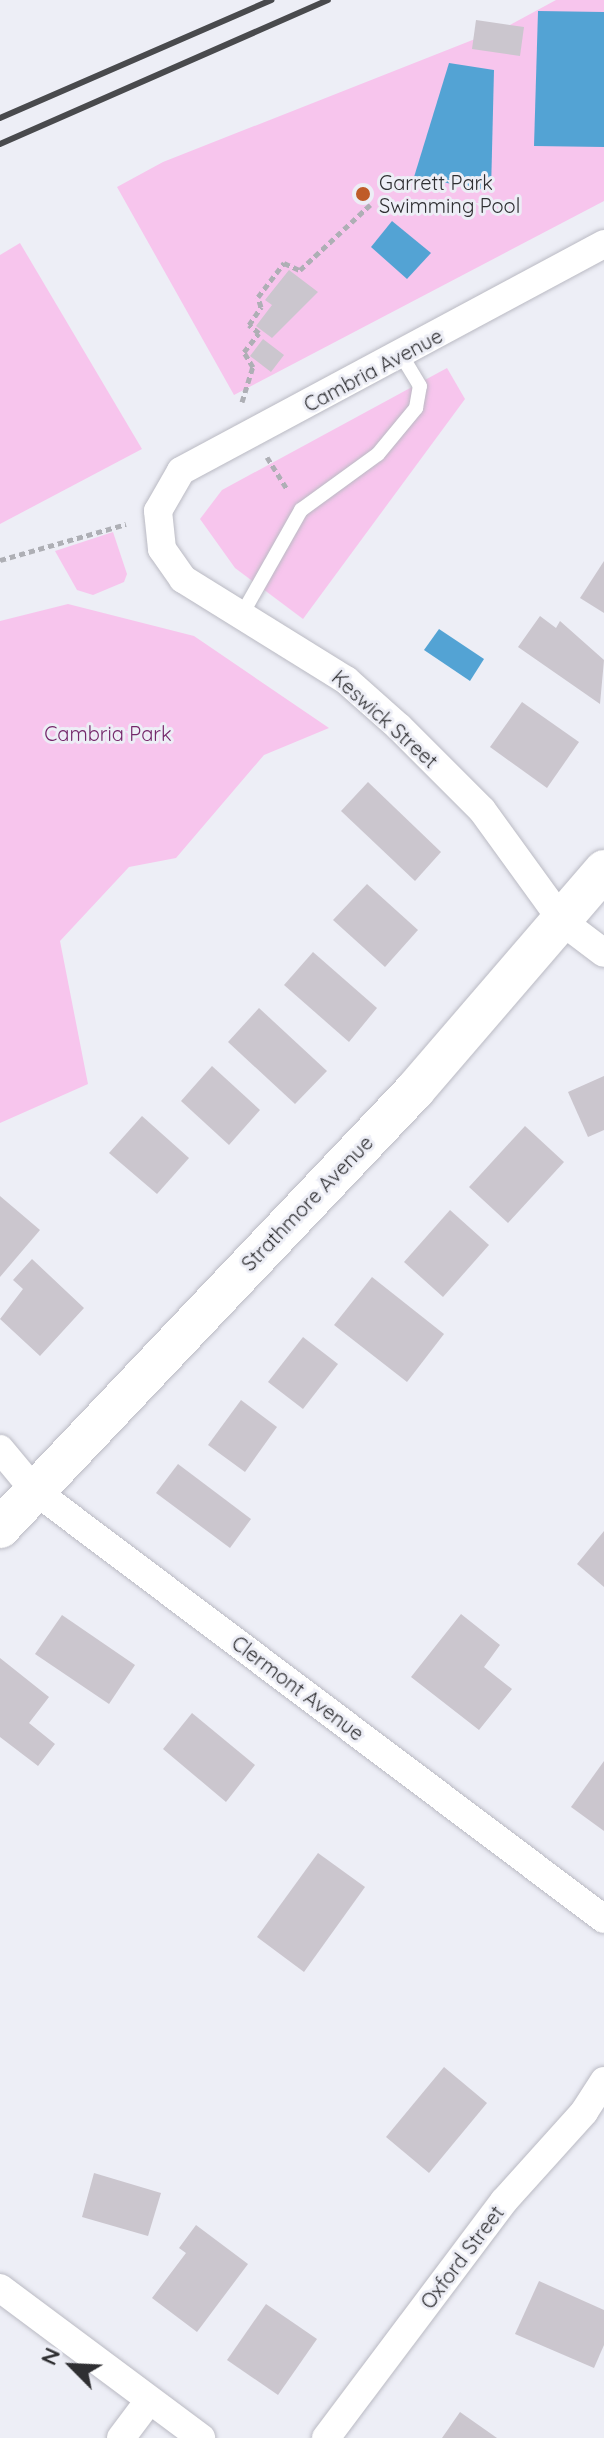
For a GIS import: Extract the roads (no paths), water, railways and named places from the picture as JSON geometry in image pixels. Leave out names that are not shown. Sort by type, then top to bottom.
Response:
[{"type":"main road","name":"Strathmore Avenue","points":[[0,1528],[404,1101],[563,922],[604,870]]},
{"type":"street","name":"Cambria Avenue","points":[[158,511],[181,471],[604,244]]},
{"type":"street","name":"Keswick Street","points":[[158,511],[162,549],[183,579],[346,680],[399,727],[482,810],[563,922],[604,953]]},
{"type":"street","name":"Clermont Avenue","points":[[0,1449],[34,1490],[604,1919]]},
{"type":"street","name":"Oxford Street","points":[[326,2438],[504,2201],[594,2120],[604,2081]]},
{"type":"street","points":[[0,2288],[148,2402],[201,2438]]},
{"type":"street","points":[[121,2438],[148,2402]]},
{"type":"lane","points":[[241,616],[301,510],[378,454],[416,408],[420,386],[401,354]]},
{"type":"water","points":[[538,11],[604,12],[604,147],[534,146]]},
{"type":"water","points":[[449,63],[494,70],[491,191],[414,177]]},
{"type":"water","points":[[392,221],[431,253],[407,279],[371,247]]},
{"type":"water","points":[[439,629],[484,659],[470,681],[424,650]]},
{"type":"railway","points":[[0,118],[272,0]]},
{"type":"railway","points":[[0,144],[328,0]]},
{"type":"place","name":"Garrett Park Swimming Pool","points":[[363,194]]},
{"type":"park label","name":"Cambria Park","points":[[108,733]]}]
